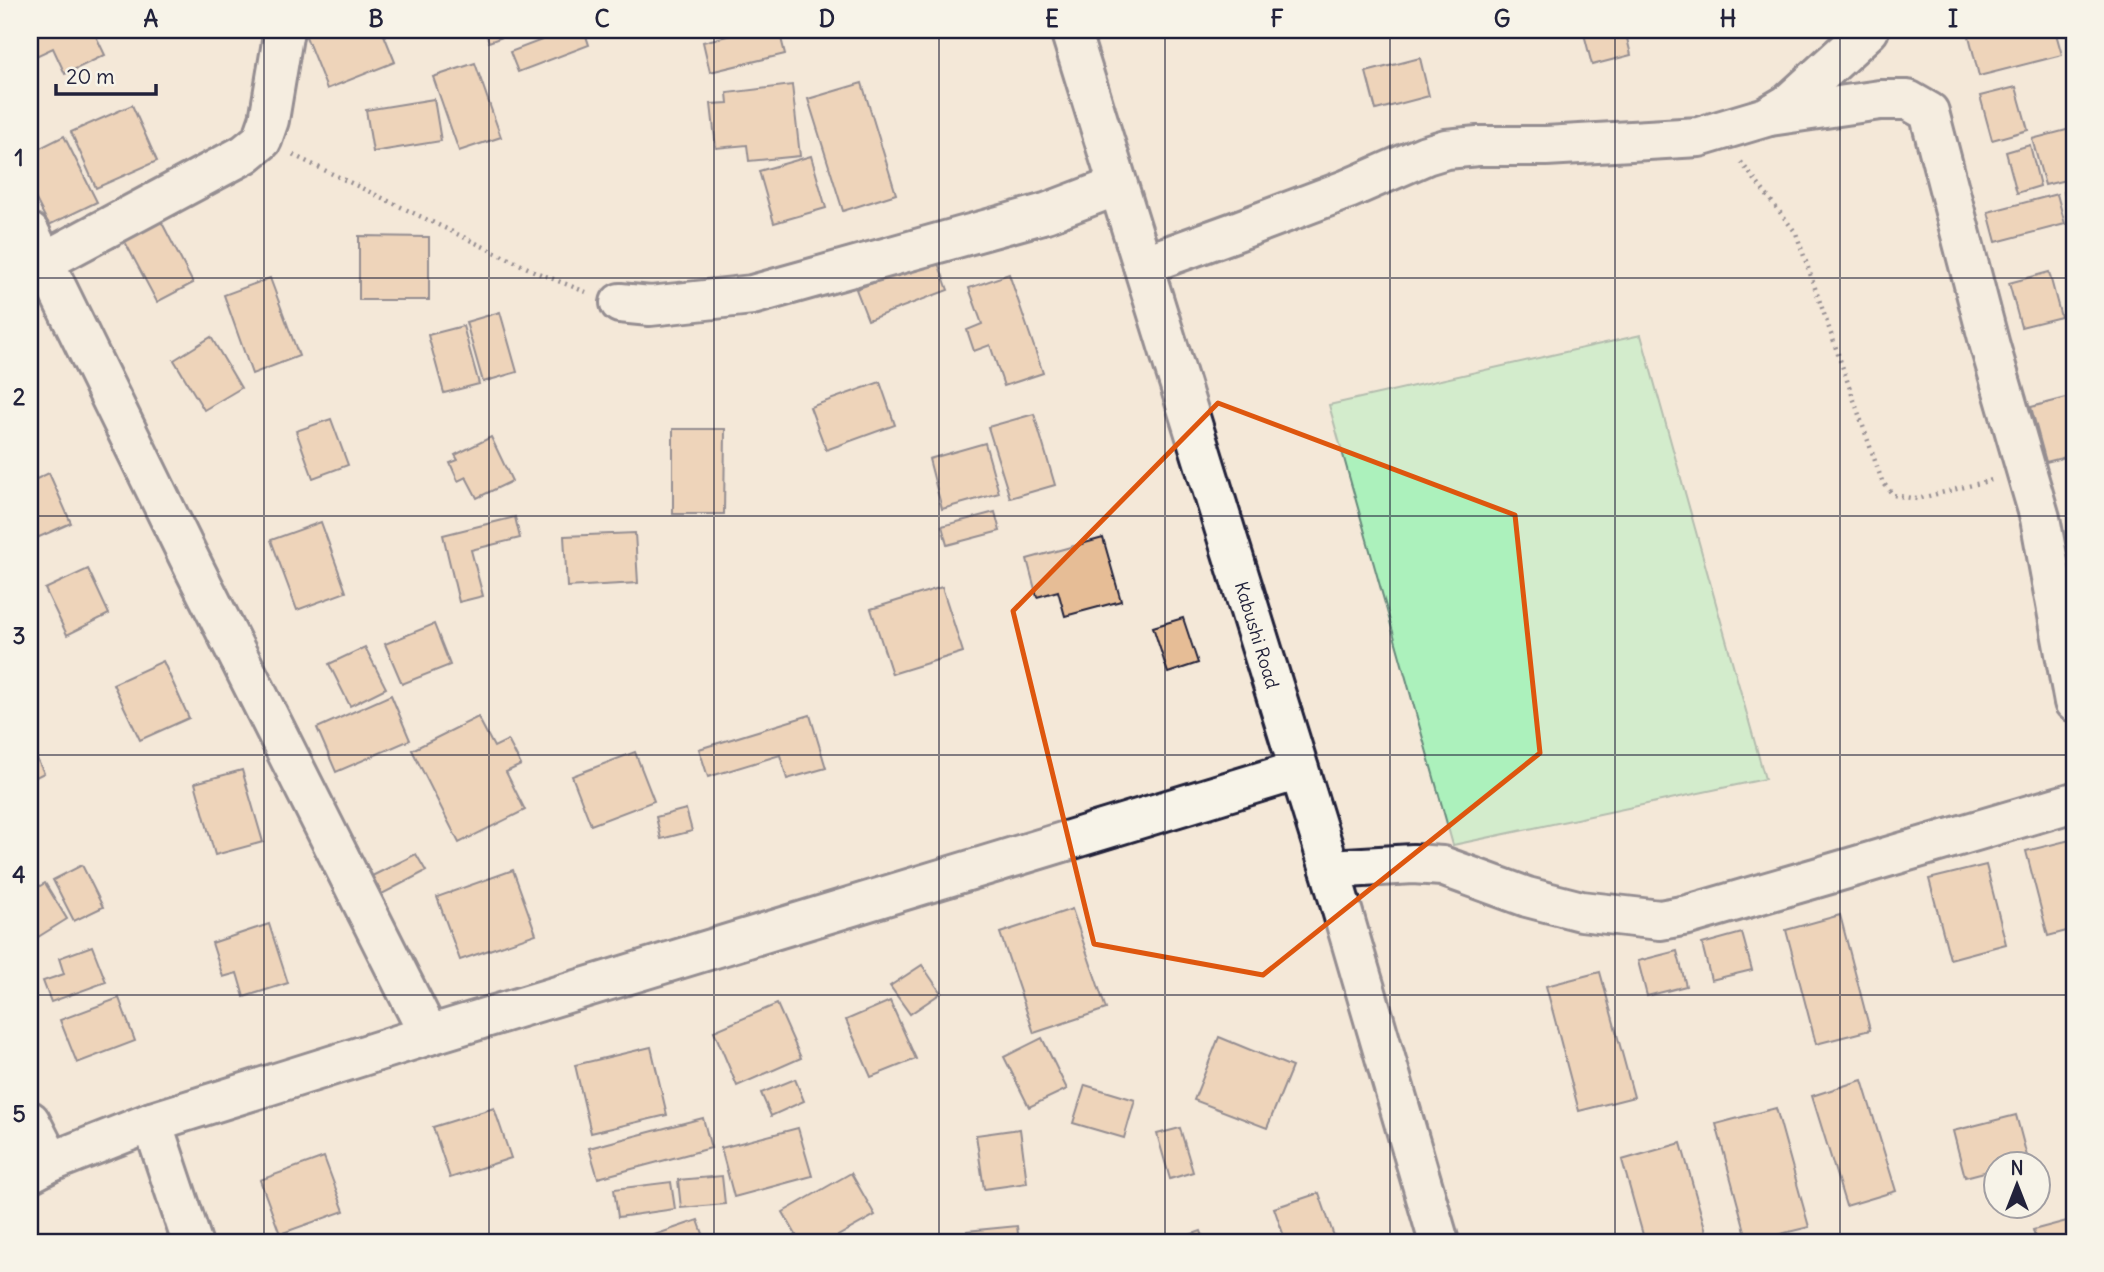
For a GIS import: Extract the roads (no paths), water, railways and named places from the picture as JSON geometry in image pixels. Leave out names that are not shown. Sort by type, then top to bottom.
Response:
[{"type":"street","points":[[284,30],[269,120],[262,140],[245,154],[37,247],[194,568],[429,1035]]},
{"type":"street","name":"Kabushi Road","points":[[1070,30],[1330,869],[1439,1242]]},
{"type":"street","points":[[1766,117],[1788,104],[1869,30]]},
{"type":"street","points":[[1143,265],[1237,232],[1446,149],[1546,146],[1699,136],[1766,117],[1880,100],[1908,100],[1928,111],[2042,531],[2074,702]]},
{"type":"street","points":[[621,303],[650,306],[752,295],[1046,213],[1117,187]]},
{"type":"street","points":[[30,1121],[40,1167],[152,1122],[1299,770]]},
{"type":"street","points":[[1330,869],[1413,864],[1442,866],[1527,897],[1581,911],[1660,920],[1688,915],[2074,802]]},
{"type":"street","points":[[152,1122],[192,1242]]}]
